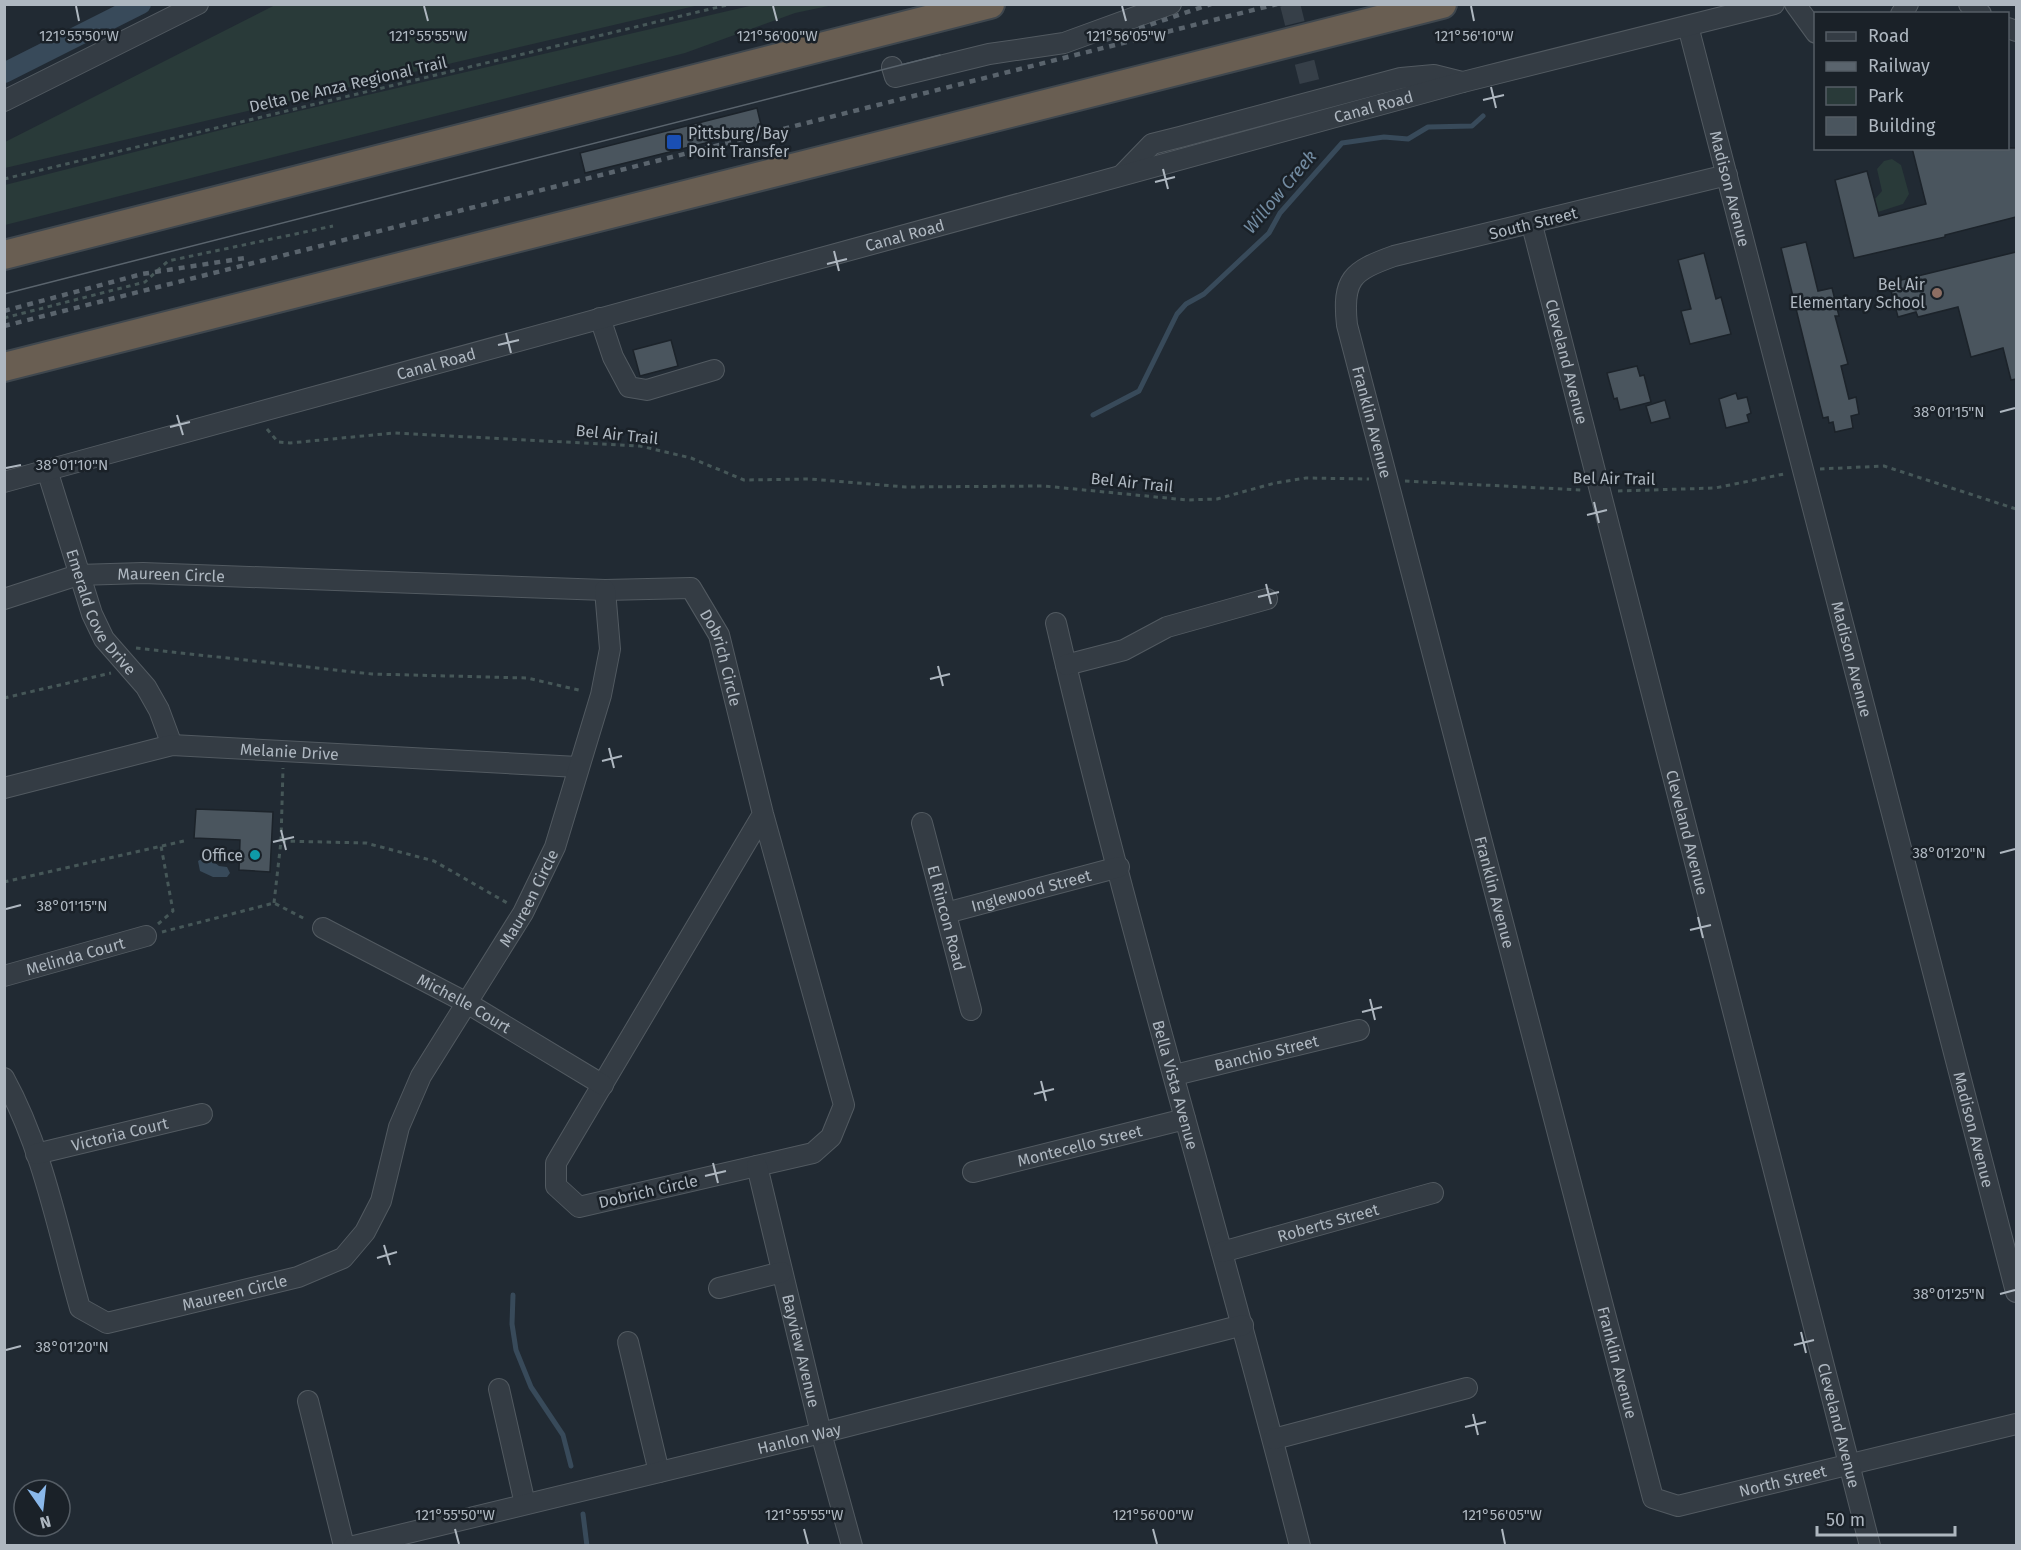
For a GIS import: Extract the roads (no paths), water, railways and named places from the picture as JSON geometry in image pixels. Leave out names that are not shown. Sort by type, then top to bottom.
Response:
[{"type":"highway","points":[[4,255],[990,4]]},
{"type":"highway","points":[[4,367],[1442,4]]},
{"type":"street","points":[[4,101],[198,4]]},
{"type":"street","points":[[892,67],[895,77],[989,54],[1050,46],[1171,4]]},
{"type":"street","name":"Canal Road","points":[[4,482],[1463,82],[1774,4]]},
{"type":"street","points":[[1795,4],[1814,32]]},
{"type":"street","name":"Madison Avenue","points":[[1689,26],[1802,471],[2016,1292]]},
{"type":"street","points":[[1121,176],[1152,144],[1312,93],[1401,78],[1434,75],[1463,82]]},
{"type":"street","name":"South Street","points":[[1347,286],[1365,269],[1394,256],[1532,225],[1727,175]]},
{"type":"street","name":"Cleveland Avenue","points":[[1532,225],[1870,1545]]},
{"type":"street","name":"Franklin Avenue","points":[[1347,286],[1344,298],[1347,325],[1386,480],[1653,1498]]},
{"type":"street","points":[[600,318],[613,357],[629,387],[646,390],[714,370]]},
{"type":"street","name":"Emerald Cove Drive","points":[[46,470],[92,614],[108,645],[146,687],[155,703],[171,745]]},
{"type":"street","name":"Maureen Circle","points":[[4,599],[78,575],[213,573],[605,590],[610,649],[601,695],[555,847],[523,913],[422,1076],[399,1127],[381,1201],[365,1232],[343,1258],[298,1277],[107,1323],[80,1308],[22,1110],[4,1078]]},
{"type":"street","name":"Dobrich Circle","points":[[605,590],[690,588],[719,635],[763,814],[844,1105],[831,1137],[813,1154],[579,1207],[556,1186],[556,1163],[763,814]]},
{"type":"street","points":[[1066,665],[1125,650],[1167,627],[1267,599]]},
{"type":"street","name":"Bella Vista Avenue","points":[[1056,623],[1185,1119],[1274,1439],[1300,1545]]},
{"type":"street","name":"Melanie Drive","points":[[4,788],[171,745],[284,753],[578,767]]},
{"type":"street","name":"El Rincon Road","points":[[922,823],[971,1010]]},
{"type":"street","name":"Inglewood Street","points":[[946,913],[1119,867]]},
{"type":"street","name":"Michelle Court","points":[[323,928],[467,1003],[603,1084]]},
{"type":"street","name":"Melinda Court","points":[[4,976],[146,936]]},
{"type":"street","name":"Banchio Street","points":[[1175,1075],[1359,1030]]},
{"type":"street","name":"Victoria Court","points":[[36,1154],[202,1114]]},
{"type":"street","name":"Montecello Street","points":[[973,1172],[1185,1119]]},
{"type":"street","name":"Bayview Avenue","points":[[757,1166],[821,1433],[852,1545]]},
{"type":"street","name":"Roberts Street","points":[[1222,1252],[1433,1193]]},
{"type":"street","points":[[718,1288],[781,1266]]},
{"type":"street","name":"Hanlon Way","points":[[354,1545],[821,1433],[1243,1325]]},
{"type":"street","points":[[628,1342],[659,1472]]},
{"type":"street","points":[[1274,1439],[1467,1388]]},
{"type":"street","points":[[499,1389],[525,1504]]},
{"type":"street","points":[[308,1401],[344,1545]]},
{"type":"street","name":"North Street","points":[[1653,1498],[1678,1506],[2016,1424]]},
{"type":"water","points":[[206,856],[219,866],[227,867],[230,873],[227,877],[213,877],[200,871],[198,861]]},
{"type":"waterway","points":[[4,73],[141,4]]},
{"type":"waterway","name":"Willow Creek","points":[[1093,415],[1139,391],[1177,314],[1186,304],[1204,294],[1269,233],[1280,213],[1342,143],[1384,137],[1408,139],[1428,127],[1472,126],[1483,116]]},
{"type":"waterway","name":"Willow Creek","points":[[513,1295],[512,1324],[516,1350],[531,1387],[563,1435],[571,1466]]},
{"type":"waterway","name":"Willow Creek","points":[[583,1514],[587,1546]]},
{"type":"tunnel","points":[[1290,4],[1310,84]]},
{"type":"tram line","points":[[4,294],[940,55]]},
{"type":"railway","points":[[1105,40],[1211,4]]},
{"type":"railway","points":[[4,326],[1277,4]]},
{"type":"railway","points":[[4,311],[142,274],[245,258]]},
{"type":"place","name":"Pittsburg/Bay Point Transfer","points":[[674,142]]},
{"type":"place","name":"Bel Air Elementary School","points":[[1937,293]]},
{"type":"place","name":"Office","points":[[255,855]]}]
